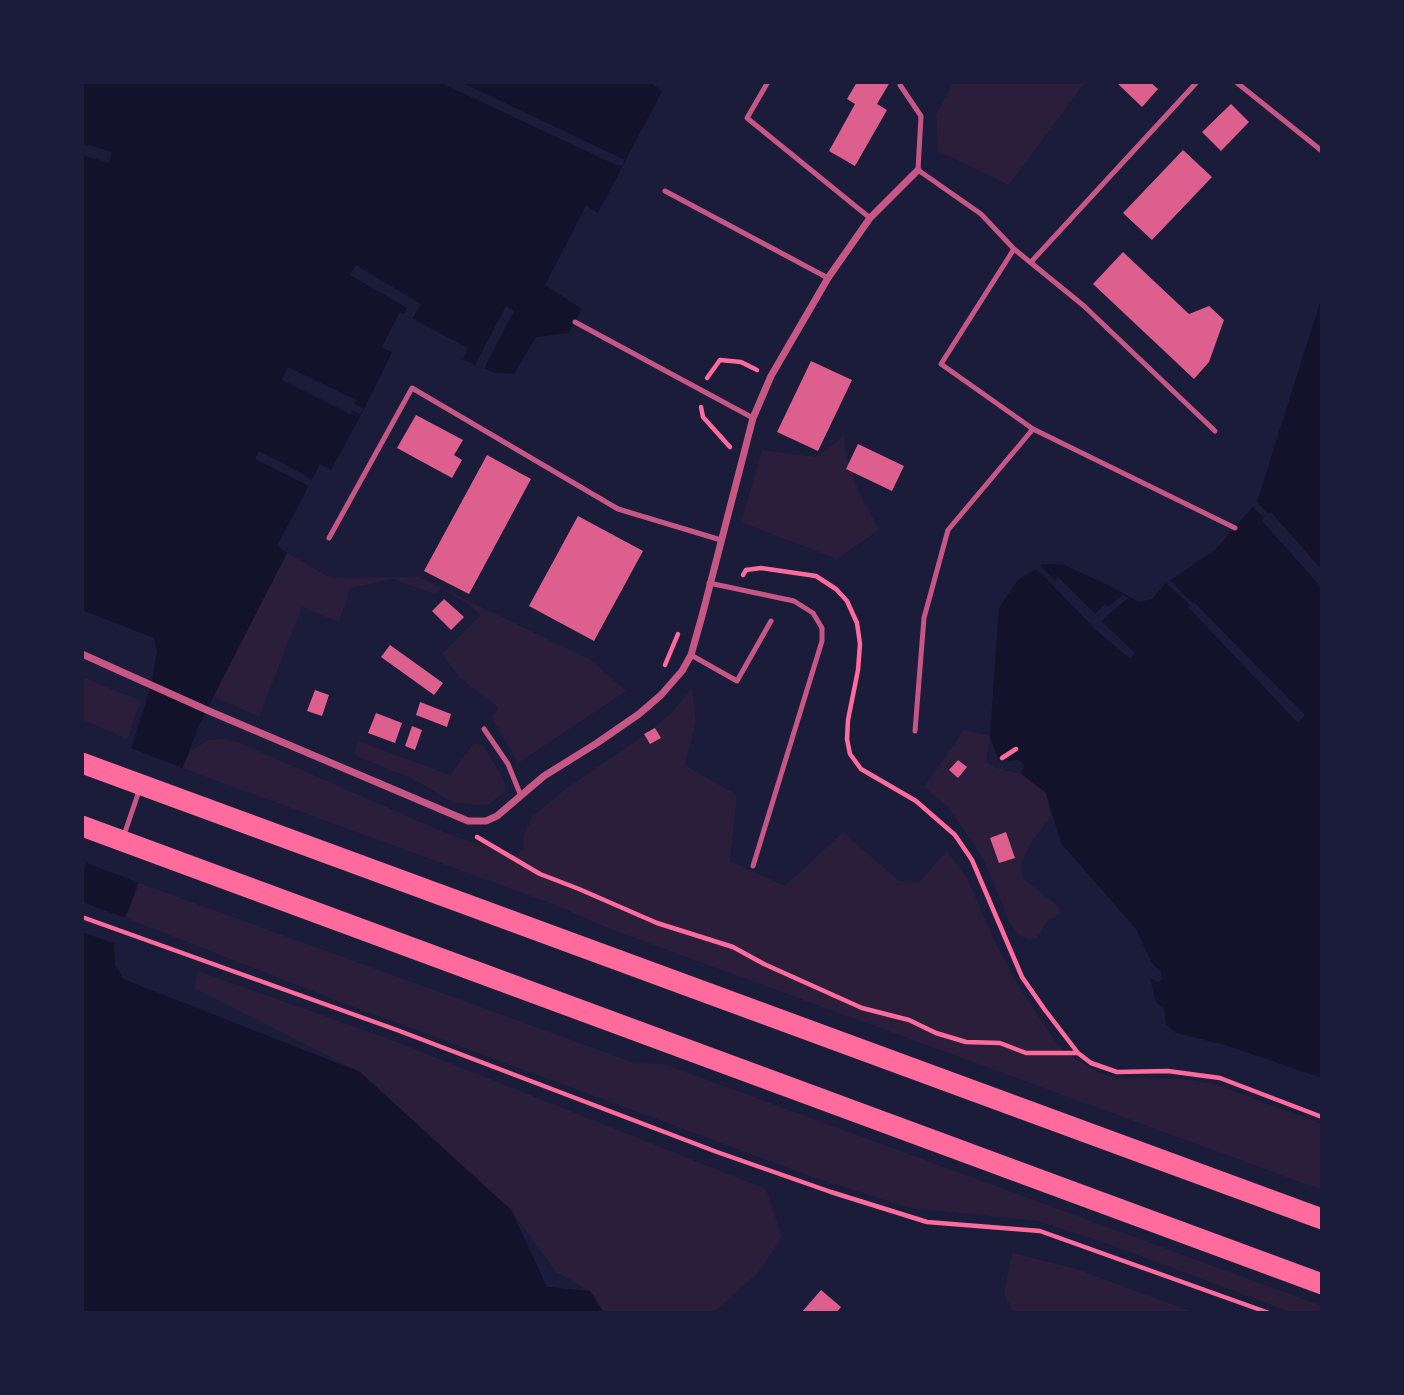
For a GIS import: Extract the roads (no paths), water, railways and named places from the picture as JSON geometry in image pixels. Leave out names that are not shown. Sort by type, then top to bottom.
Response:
[{"type":"highway","points":[[82,763],[1322,1219]]},
{"type":"highway","points":[[86,827],[1322,1284]]},
{"type":"street","points":[[82,654],[468,821],[486,821],[497,816],[544,776],[639,714],[661,695],[682,671],[691,654],[753,418],[771,376],[828,278],[870,218],[918,170]]},
{"type":"lane","points":[[768,82],[747,118],[870,218]]},
{"type":"lane","points":[[901,82],[900,85],[921,116],[918,170],[981,214],[1014,248],[1084,306],[1215,431]]},
{"type":"lane","points":[[1031,262],[1197,82]]},
{"type":"lane","points":[[1236,82],[1322,151]]},
{"type":"lane","points":[[664,191],[828,278]]},
{"type":"lane","points":[[1014,248],[941,364],[1033,429],[1235,528]]},
{"type":"lane","points":[[575,322],[753,418]]},
{"type":"lane","points":[[329,538],[412,388],[618,509],[721,540]]},
{"type":"lane","points":[[915,731],[924,618],[948,530],[1033,429]]},
{"type":"lane","points":[[709,583],[794,601],[813,613],[822,628],[822,641],[754,866]]},
{"type":"lane","points":[[691,654],[737,681],[771,621]]},
{"type":"lane","points":[[484,729],[508,764],[521,796]]},
{"type":"lane","points":[[122,840],[141,785]]}]
